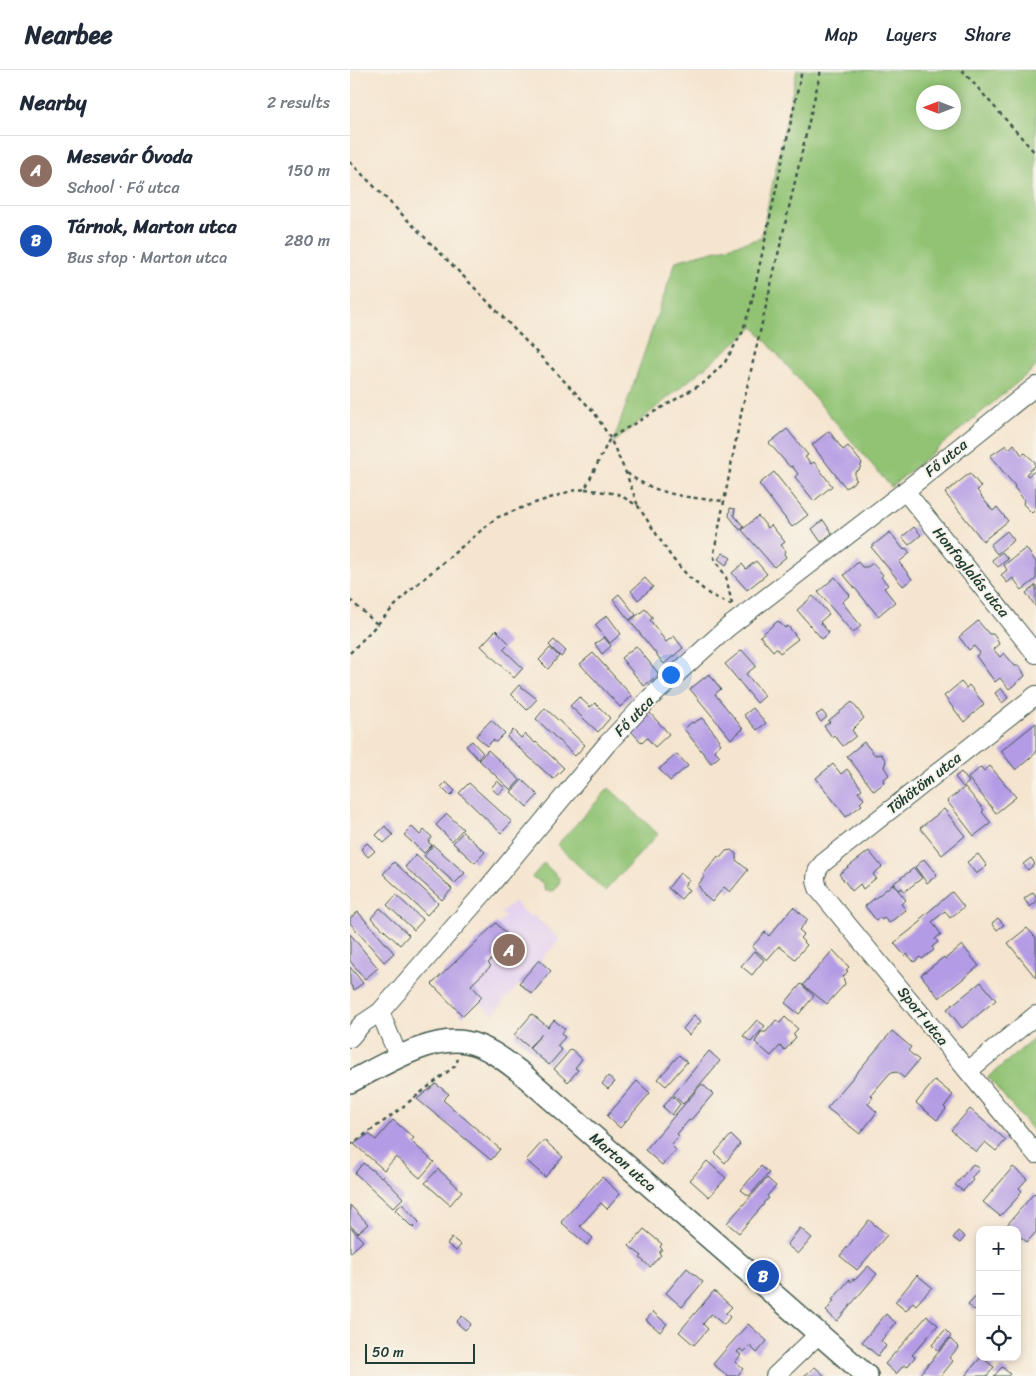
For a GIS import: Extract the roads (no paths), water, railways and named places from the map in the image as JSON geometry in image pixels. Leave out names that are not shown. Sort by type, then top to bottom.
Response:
[{"type":"street","name":"Fő utca","points":[[350,1038],[362,1024],[380,1012],[487,889],[607,744],[650,698],[727,628],[906,490],[1036,386]]},
{"type":"street","name":"Honfoglalás utca","points":[[906,490],[1036,654]]},
{"type":"street","name":"Töhötöm utca","points":[[816,875],[818,868],[1036,695]]},
{"type":"street","name":"Sport utca","points":[[816,875],[816,883],[819,890],[1036,1154]]},
{"type":"street","points":[[380,1012],[399,1058]]},
{"type":"street","points":[[968,1070],[1036,1015]]},
{"type":"street","name":"Marton utca","points":[[350,1082],[427,1046],[447,1042],[466,1042],[499,1056],[520,1072],[867,1376]]},
{"type":"street","points":[[775,1376],[820,1334]]},
{"type":"place","name":"Mesevár Óvoda","points":[[509,950]]},
{"type":"place","name":"Tárnok, Marton utca","points":[[763,1276]]}]
